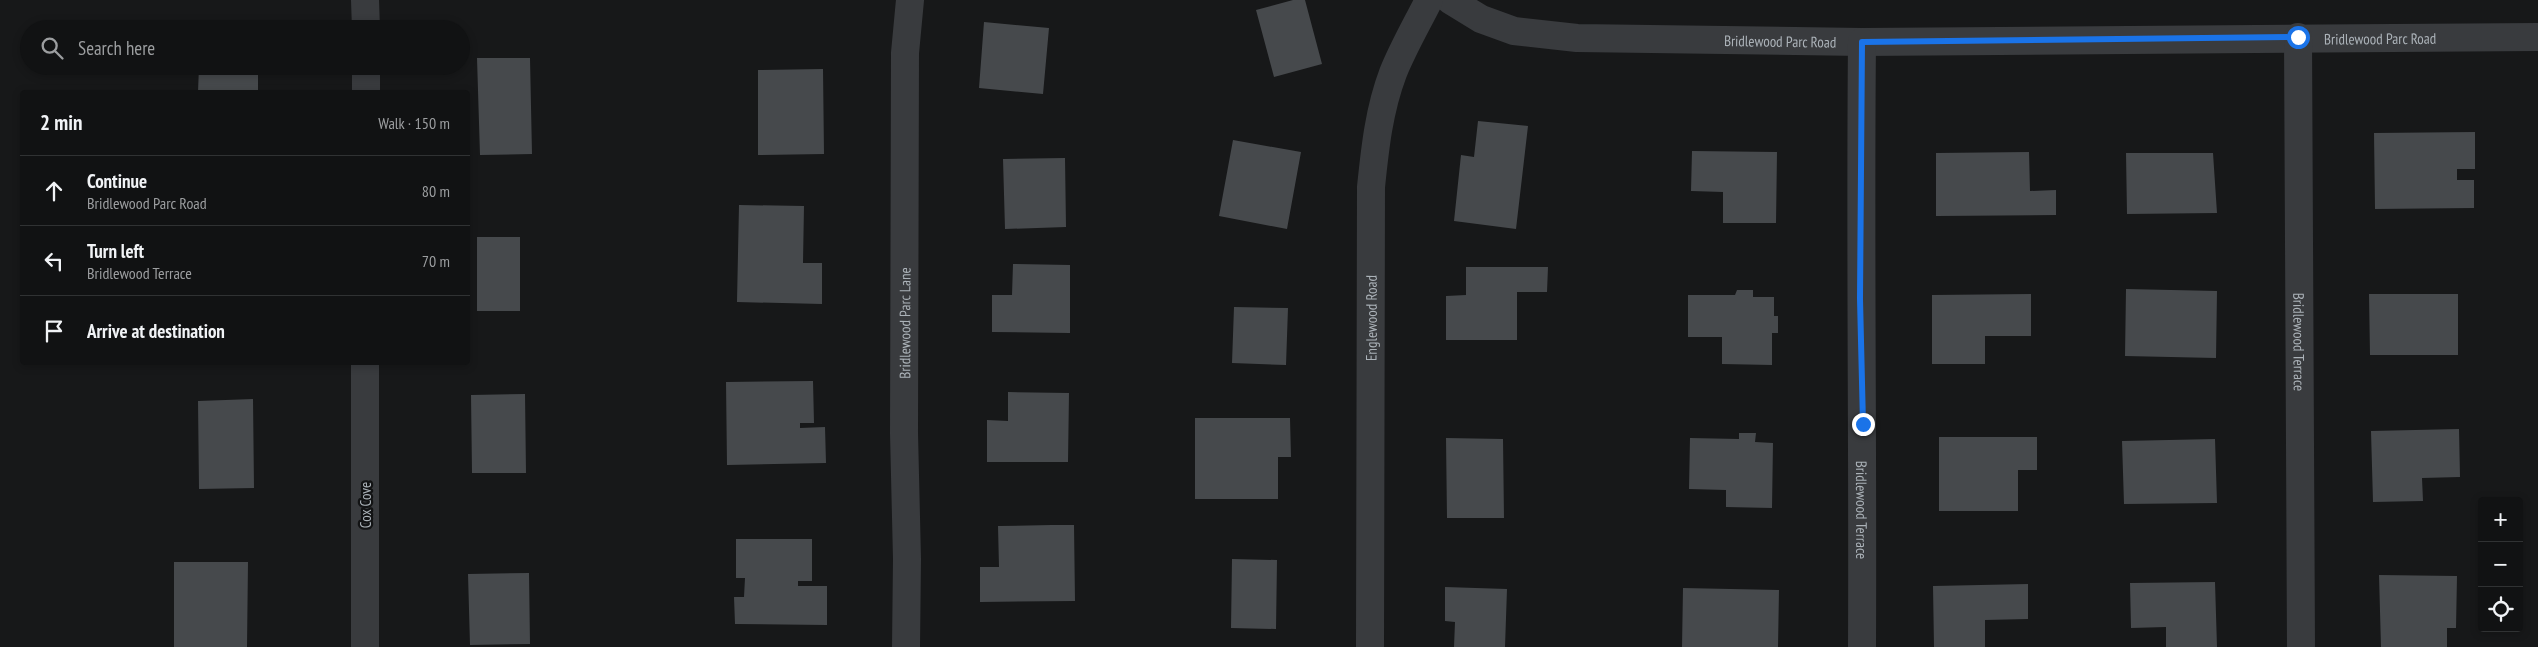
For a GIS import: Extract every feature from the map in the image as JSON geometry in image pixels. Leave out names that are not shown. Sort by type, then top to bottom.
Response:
[{"type":"street","points":[[365,0],[366,20]]},
{"type":"street","name":"Bridlewood Parc Lane","points":[[906,647],[905,53],[910,0]]},
{"type":"street","name":"Englewood Road","points":[[1370,647],[1371,187],[1380,115],[1393,73],[1428,0]]},
{"type":"street","name":"Bridlewood Parc Road","points":[[1450,0],[1481,19],[1514,31],[1577,38],[1862,42],[2298,37],[2538,37]]},
{"type":"street","name":"Bridlewood Terrace","points":[[2298,37],[2301,647]]},
{"type":"street","name":"Bridlewood Terrace","points":[[1862,42],[1860,299],[1863,424],[1862,647]]},
{"type":"street","points":[[366,75],[366,90]]},
{"type":"street","name":"Cox Cove","points":[[365,365],[365,647]]},
{"type":"building","points":[[1293,0],[1305,0],[1322,64],[1274,77],[1256,10]]},
{"type":"building","points":[[984,22],[1049,28],[1043,94],[979,88]]},
{"type":"building","points":[[477,58],[530,58],[532,154],[480,155]]},
{"type":"building","points":[[823,69],[824,154],[758,155],[758,70]]},
{"type":"building","points":[[199,75],[258,75],[258,90],[198,90]]},
{"type":"building","points":[[1478,121],[1528,126],[1516,229],[1454,221],[1461,155],[1474,157]]},
{"type":"building","points":[[2475,132],[2475,169],[2457,169],[2457,180],[2474,180],[2474,208],[2375,209],[2374,133]]},
{"type":"building","points":[[1233,140],[1301,152],[1287,229],[1219,216]]},
{"type":"building","points":[[1692,151],[1777,152],[1776,223],[1723,223],[1723,192],[1691,191]]},
{"type":"building","points":[[2029,152],[2030,191],[2056,190],[2056,215],[1936,216],[1936,153]]},
{"type":"building","points":[[2126,153],[2213,153],[2217,213],[2127,214]]},
{"type":"building","points":[[1065,158],[1066,227],[1005,229],[1003,159]]},
{"type":"building","points":[[739,205],[804,206],[803,263],[822,263],[822,304],[737,302]]},
{"type":"building","points":[[477,237],[520,237],[520,311],[477,311]]},
{"type":"building","points":[[1013,264],[1070,265],[1070,333],[992,332],[992,295],[1012,295]]},
{"type":"building","points":[[1466,267],[1548,267],[1547,292],[1517,292],[1517,340],[1446,340],[1446,296],[1466,295]]},
{"type":"building","points":[[2126,289],[2217,291],[2216,358],[2125,356]]},
{"type":"building","points":[[1737,290],[1753,290],[1753,297],[1774,297],[1774,316],[1778,316],[1778,333],[1772,333],[1772,365],[1722,364],[1722,337],[1688,337],[1688,295],[1735,295]]},
{"type":"building","points":[[2031,294],[2031,336],[1985,336],[1985,364],[1932,364],[1932,295]]},
{"type":"building","points":[[2369,294],[2458,294],[2458,355],[2370,355]]},
{"type":"building","points":[[1234,307],[1288,308],[1286,365],[1232,363]]},
{"type":"building","points":[[813,381],[814,423],[800,423],[800,428],[825,427],[826,463],[727,465],[726,382]]},
{"type":"building","points":[[1008,392],[1069,393],[1068,462],[987,462],[987,420],[1008,421]]},
{"type":"building","points":[[525,394],[526,473],[472,473],[471,395]]},
{"type":"building","points":[[253,399],[254,488],[199,489],[198,401]]},
{"type":"building","points":[[1195,418],[1290,418],[1291,457],[1278,457],[1278,499],[1195,499]]},
{"type":"building","points":[[2459,429],[2460,477],[2422,478],[2423,501],[2373,502],[2371,431]]},
{"type":"building","points":[[1739,433],[1756,433],[1755,442],[1773,443],[1772,508],[1726,507],[1726,490],[1689,489],[1690,438],[1739,439]]},
{"type":"building","points":[[1939,437],[2037,437],[2037,470],[2018,470],[2018,511],[1939,511]]},
{"type":"building","points":[[1446,438],[1503,439],[1504,518],[1447,518]]},
{"type":"building","points":[[2215,439],[2217,503],[2124,504],[2122,441]]},
{"type":"building","points":[[1074,525],[1075,601],[980,602],[980,567],[999,567],[998,526]]},
{"type":"building","points":[[736,539],[812,539],[812,581],[798,581],[798,586],[827,586],[827,625],[735,624],[734,597],[744,597],[745,578],[736,578]]},
{"type":"building","points":[[1232,559],[1277,560],[1276,629],[1231,628]]},
{"type":"building","points":[[174,562],[248,562],[247,647],[174,647]]},
{"type":"building","points":[[529,573],[530,644],[470,645],[468,574]]},
{"type":"building","points":[[2379,575],[2457,576],[2456,628],[2447,628],[2447,647],[2381,647]]},
{"type":"building","points":[[2215,582],[2217,647],[2166,647],[2166,627],[2131,628],[2130,583]]},
{"type":"building","points":[[2028,584],[2028,619],[1985,620],[1985,647],[1934,647],[1933,586]]},
{"type":"building","points":[[1445,587],[1507,589],[1505,647],[1454,647],[1455,622],[1445,621]]},
{"type":"building","points":[[1683,588],[1779,590],[1778,647],[1682,647]]},
{"type":"route","points":[[1863,424],[1860,299],[1862,42],[2298,37]]}]
